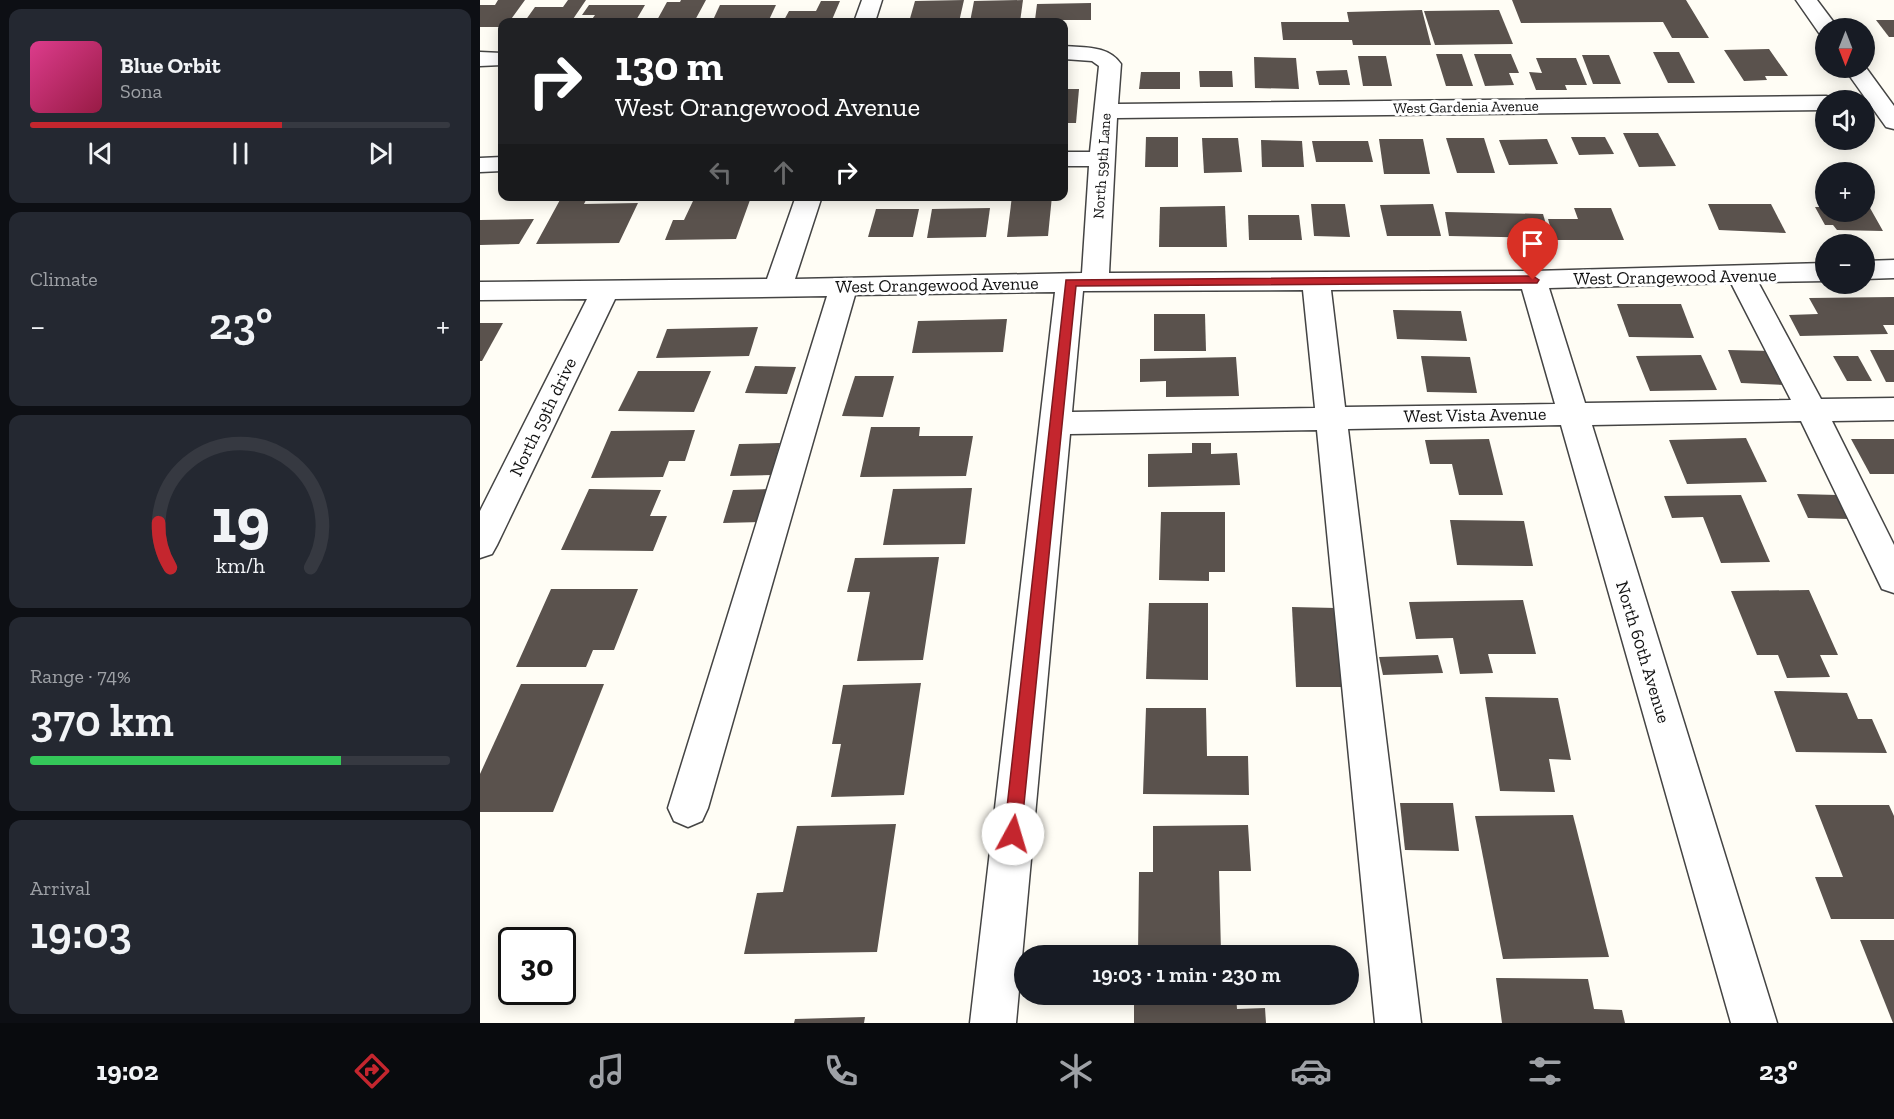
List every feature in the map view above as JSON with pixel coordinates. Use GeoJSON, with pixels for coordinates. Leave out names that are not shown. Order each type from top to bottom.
{"type":"FeatureCollection","features":[{"type":"Feature","properties":{"kind":"street"},"geometry":{"type":"LineString","coordinates":[[866,18],[872,0]]}},
{"type":"Feature","properties":{"kind":"street"},"geometry":{"type":"LineString","coordinates":[[1806,0],[1820,18]]}},
{"type":"Feature","properties":{"kind":"street","name":"North 59th Lane"},"geometry":{"type":"LineString","coordinates":[[993,1023],[1056,423],[1083,283],[1102,159],[1110,64],[1098,56],[1068,53]]}},
{"type":"Feature","properties":{"kind":"street"},"geometry":{"type":"LineString","coordinates":[[480,59],[498,59]]}},
{"type":"Feature","properties":{"kind":"street","name":"West Gardenia Avenue"},"geometry":{"type":"LineString","coordinates":[[1106,111],[1815,103]]}},
{"type":"Feature","properties":{"kind":"street"},"geometry":{"type":"LineString","coordinates":[[1875,105],[1894,122]]}},
{"type":"Feature","properties":{"kind":"street"},"geometry":{"type":"LineString","coordinates":[[1068,159],[1102,159]]}},
{"type":"Feature","properties":{"kind":"street"},"geometry":{"type":"LineString","coordinates":[[480,165],[498,164]]}},
{"type":"Feature","properties":{"kind":"street"},"geometry":{"type":"LineString","coordinates":[[778,288],[807,201]]}},
{"type":"Feature","properties":{"kind":"street"},"geometry":{"type":"LineString","coordinates":[[1875,270],[1894,269]]}},
{"type":"Feature","properties":{"kind":"street","name":"West Orangewood Avenue"},"geometry":{"type":"LineString","coordinates":[[480,291],[1533,280],[1815,273]]}},
{"type":"Feature","properties":{"kind":"street"},"geometry":{"type":"LineString","coordinates":[[1741,276],[1811,410],[1894,579]]}},
{"type":"Feature","properties":{"kind":"street","name":"North 60th Avenue"},"geometry":{"type":"LineString","coordinates":[[1533,280],[1754,1023]]}},
{"type":"Feature","properties":{"kind":"street"},"geometry":{"type":"LineString","coordinates":[[1316,282],[1398,1023]]}},
{"type":"Feature","properties":{"kind":"street"},"geometry":{"type":"LineString","coordinates":[[688,808],[844,286]]}},
{"type":"Feature","properties":{"kind":"street","name":"North 59th drive"},"geometry":{"type":"LineString","coordinates":[[480,545],[606,289]]}},
{"type":"Feature","properties":{"kind":"street","name":"West Vista Avenue"},"geometry":{"type":"LineString","coordinates":[[1056,423],[1894,409]]}},
{"type":"Feature","properties":{"kind":"building"},"geometry":{"type":"Polygon","coordinates":[[[498,0],[525,0],[512,18],[498,18],[498,27],[480,27],[480,5],[495,5],[498,0]]]}},
{"type":"Feature","properties":{"kind":"building"},"geometry":{"type":"Polygon","coordinates":[[[568,0],[586,0],[574,18],[527,18],[535,7],[563,7],[568,0]]]}},
{"type":"Feature","properties":{"kind":"building"},"geometry":{"type":"Polygon","coordinates":[[[681,0],[706,0],[696,18],[658,18],[667,2],[680,2],[681,0]]]}},
{"type":"Feature","properties":{"kind":"building"},"geometry":{"type":"Polygon","coordinates":[[[964,0],[960,18],[910,18],[915,1],[964,0]]]}},
{"type":"Feature","properties":{"kind":"building"},"geometry":{"type":"Polygon","coordinates":[[[1023,0],[1021,18],[971,18],[974,1],[1023,0]]]}},
{"type":"Feature","properties":{"kind":"building"},"geometry":{"type":"Polygon","coordinates":[[[1512,0],[1686,0],[1709,38],[1672,38],[1663,22],[1521,23],[1512,0]]]}},
{"type":"Feature","properties":{"kind":"building"},"geometry":{"type":"Polygon","coordinates":[[[821,1],[840,1],[833,18],[785,18],[789,11],[816,11],[821,1]]]}},
{"type":"Feature","properties":{"kind":"building"},"geometry":{"type":"Polygon","coordinates":[[[1091,3],[1091,20],[1035,18],[1037,4],[1091,3]]]}},
{"type":"Feature","properties":{"kind":"building"},"geometry":{"type":"Polygon","coordinates":[[[589,5],[645,5],[637,18],[593,18],[595,15],[582,15],[589,5]]]}},
{"type":"Feature","properties":{"kind":"building"},"geometry":{"type":"Polygon","coordinates":[[[720,5],[776,5],[770,18],[714,18],[720,5]]]}},
{"type":"Feature","properties":{"kind":"building"},"geometry":{"type":"Polygon","coordinates":[[[1422,10],[1431,45],[1353,45],[1352,40],[1283,40],[1281,22],[1349,22],[1347,12],[1422,10]]]}},
{"type":"Feature","properties":{"kind":"building"},"geometry":{"type":"Polygon","coordinates":[[[1499,10],[1513,44],[1435,45],[1424,11],[1499,10]]]}},
{"type":"Feature","properties":{"kind":"building"},"geometry":{"type":"Polygon","coordinates":[[[1876,20],[1894,20],[1894,37],[1889,37],[1876,20]]]}},
{"type":"Feature","properties":{"kind":"building"},"geometry":{"type":"Polygon","coordinates":[[[1769,49],[1788,76],[1765,76],[1767,80],[1744,81],[1724,50],[1769,49]]]}},
{"type":"Feature","properties":{"kind":"building"},"geometry":{"type":"Polygon","coordinates":[[[1653,52],[1679,52],[1695,83],[1668,83],[1653,52]]]}},
{"type":"Feature","properties":{"kind":"building"},"geometry":{"type":"Polygon","coordinates":[[[1436,54],[1462,54],[1473,86],[1446,86],[1436,54]]]}},
{"type":"Feature","properties":{"kind":"building"},"geometry":{"type":"Polygon","coordinates":[[[1474,54],[1511,54],[1519,73],[1509,73],[1514,85],[1485,86],[1474,54]]]}},
{"type":"Feature","properties":{"kind":"building"},"geometry":{"type":"Polygon","coordinates":[[[1582,55],[1609,55],[1621,84],[1593,84],[1582,55]]]}},
{"type":"Feature","properties":{"kind":"building"},"geometry":{"type":"Polygon","coordinates":[[[1358,56],[1386,56],[1392,86],[1363,86],[1358,56]]]}},
{"type":"Feature","properties":{"kind":"building"},"geometry":{"type":"Polygon","coordinates":[[[1254,57],[1296,58],[1299,89],[1255,88],[1254,57]]]}},
{"type":"Feature","properties":{"kind":"building"},"geometry":{"type":"Polygon","coordinates":[[[1536,58],[1576,58],[1587,85],[1565,85],[1567,90],[1536,90],[1529,72],[1542,73],[1536,58]]]}},
{"type":"Feature","properties":{"kind":"building"},"geometry":{"type":"Polygon","coordinates":[[[1347,70],[1350,85],[1319,85],[1316,71],[1347,70]]]}},
{"type":"Feature","properties":{"kind":"building"},"geometry":{"type":"Polygon","coordinates":[[[1199,71],[1232,71],[1233,87],[1200,87],[1199,71]]]}},
{"type":"Feature","properties":{"kind":"building"},"geometry":{"type":"Polygon","coordinates":[[[1141,72],[1180,72],[1180,89],[1139,89],[1141,72]]]}},
{"type":"Feature","properties":{"kind":"building"},"geometry":{"type":"Polygon","coordinates":[[[1068,89],[1079,89],[1076,123],[1068,123],[1068,89]]]}},
{"type":"Feature","properties":{"kind":"building"},"geometry":{"type":"Polygon","coordinates":[[[1623,133],[1658,133],[1676,166],[1639,167],[1623,133]]]}},
{"type":"Feature","properties":{"kind":"building"},"geometry":{"type":"Polygon","coordinates":[[[1146,137],[1178,137],[1178,167],[1145,167],[1146,137]]]}},
{"type":"Feature","properties":{"kind":"building"},"geometry":{"type":"Polygon","coordinates":[[[1571,137],[1605,137],[1614,154],[1579,155],[1571,137]]]}},
{"type":"Feature","properties":{"kind":"building"},"geometry":{"type":"Polygon","coordinates":[[[1202,138],[1238,138],[1242,172],[1204,173],[1202,138]]]}},
{"type":"Feature","properties":{"kind":"building"},"geometry":{"type":"Polygon","coordinates":[[[1446,138],[1484,138],[1495,173],[1457,173],[1446,138]]]}},
{"type":"Feature","properties":{"kind":"building"},"geometry":{"type":"Polygon","coordinates":[[[1379,139],[1423,139],[1430,174],[1384,174],[1379,139]]]}},
{"type":"Feature","properties":{"kind":"building"},"geometry":{"type":"Polygon","coordinates":[[[1547,139],[1558,164],[1509,165],[1499,140],[1547,139]]]}},
{"type":"Feature","properties":{"kind":"building"},"geometry":{"type":"Polygon","coordinates":[[[1261,140],[1302,141],[1304,167],[1262,167],[1261,140]]]}},
{"type":"Feature","properties":{"kind":"building"},"geometry":{"type":"Polygon","coordinates":[[[1312,141],[1368,141],[1373,162],[1316,162],[1312,141]]]}},
{"type":"Feature","properties":{"kind":"building"},"geometry":{"type":"Polygon","coordinates":[[[559,201],[586,201],[584,204],[638,203],[619,243],[536,244],[559,201]]]}},
{"type":"Feature","properties":{"kind":"building"},"geometry":{"type":"Polygon","coordinates":[[[693,201],[750,201],[736,239],[665,240],[673,220],[684,220],[693,201]]]}},
{"type":"Feature","properties":{"kind":"building"},"geometry":{"type":"Polygon","coordinates":[[[1011,201],[1052,201],[1048,236],[1007,237],[1011,201]]]}},
{"type":"Feature","properties":{"kind":"building"},"geometry":{"type":"Polygon","coordinates":[[[1311,204],[1345,204],[1350,237],[1314,236],[1311,204]]]}},
{"type":"Feature","properties":{"kind":"building"},"geometry":{"type":"Polygon","coordinates":[[[1433,204],[1441,236],[1387,236],[1380,205],[1433,204]]]}},
{"type":"Feature","properties":{"kind":"building"},"geometry":{"type":"Polygon","coordinates":[[[1708,204],[1771,204],[1786,233],[1719,230],[1708,204]]]}},
{"type":"Feature","properties":{"kind":"building"},"geometry":{"type":"Polygon","coordinates":[[[1225,206],[1227,247],[1159,247],[1160,207],[1225,206]]]}},
{"type":"Feature","properties":{"kind":"building"},"geometry":{"type":"Polygon","coordinates":[[[990,208],[986,237],[927,238],[932,209],[990,208]]]}},
{"type":"Feature","properties":{"kind":"building"},"geometry":{"type":"Polygon","coordinates":[[[1574,208],[1611,208],[1624,240],[1554,240],[1548,219],[1578,219],[1574,208]]]}},
{"type":"Feature","properties":{"kind":"building"},"geometry":{"type":"Polygon","coordinates":[[[876,209],[919,209],[913,237],[868,237],[876,209]]]}},
{"type":"Feature","properties":{"kind":"building"},"geometry":{"type":"Polygon","coordinates":[[[1445,212],[1543,214],[1550,238],[1449,236],[1445,212]]]}},
{"type":"Feature","properties":{"kind":"building"},"geometry":{"type":"Polygon","coordinates":[[[1248,215],[1299,215],[1302,240],[1249,240],[1248,215]]]}},
{"type":"Feature","properties":{"kind":"building"},"geometry":{"type":"Polygon","coordinates":[[[1875,217],[1883,231],[1837,230],[1833,225],[1825,225],[1823,222],[1875,222],[1875,217]]]}},
{"type":"Feature","properties":{"kind":"building"},"geometry":{"type":"Polygon","coordinates":[[[534,219],[519,244],[480,245],[480,220],[534,219]]]}},
{"type":"Feature","properties":{"kind":"building"},"geometry":{"type":"Polygon","coordinates":[[[1894,297],[1894,325],[1883,325],[1888,334],[1800,336],[1789,315],[1818,314],[1809,298],[1894,297]]]}},
{"type":"Feature","properties":{"kind":"building"},"geometry":{"type":"Polygon","coordinates":[[[1617,304],[1681,304],[1694,338],[1629,337],[1617,304]]]}},
{"type":"Feature","properties":{"kind":"building"},"geometry":{"type":"Polygon","coordinates":[[[1393,310],[1461,311],[1467,341],[1397,339],[1393,310]]]}},
{"type":"Feature","properties":{"kind":"building"},"geometry":{"type":"Polygon","coordinates":[[[1154,314],[1205,314],[1206,351],[1154,351],[1154,314]]]}},
{"type":"Feature","properties":{"kind":"building"},"geometry":{"type":"Polygon","coordinates":[[[1007,319],[1003,352],[912,353],[918,321],[1007,319]]]}},
{"type":"Feature","properties":{"kind":"building"},"geometry":{"type":"Polygon","coordinates":[[[480,323],[503,323],[482,361],[480,361],[480,323]]]}},
{"type":"Feature","properties":{"kind":"building"},"geometry":{"type":"Polygon","coordinates":[[[758,327],[749,356],[656,358],[667,329],[758,327]]]}},
{"type":"Feature","properties":{"kind":"building"},"geometry":{"type":"Polygon","coordinates":[[[1728,350],[1772,351],[1786,385],[1741,383],[1728,350]]]}},
{"type":"Feature","properties":{"kind":"building"},"geometry":{"type":"Polygon","coordinates":[[[1870,350],[1894,350],[1894,382],[1886,382],[1870,350]]]}},
{"type":"Feature","properties":{"kind":"building"},"geometry":{"type":"Polygon","coordinates":[[[1701,355],[1717,390],[1650,391],[1636,356],[1701,355]]]}},
{"type":"Feature","properties":{"kind":"building"},"geometry":{"type":"Polygon","coordinates":[[[1421,356],[1470,357],[1477,393],[1427,392],[1421,356]]]}},
{"type":"Feature","properties":{"kind":"building"},"geometry":{"type":"Polygon","coordinates":[[[1833,356],[1858,356],[1872,381],[1847,381],[1833,356]]]}},
{"type":"Feature","properties":{"kind":"building"},"geometry":{"type":"Polygon","coordinates":[[[1236,357],[1239,396],[1166,397],[1166,381],[1140,382],[1140,359],[1236,357]]]}},
{"type":"Feature","properties":{"kind":"building"},"geometry":{"type":"Polygon","coordinates":[[[755,366],[796,367],[787,394],[745,393],[755,366]]]}},
{"type":"Feature","properties":{"kind":"building"},"geometry":{"type":"Polygon","coordinates":[[[638,371],[711,371],[694,412],[618,411],[638,371]]]}},
{"type":"Feature","properties":{"kind":"building"},"geometry":{"type":"Polygon","coordinates":[[[855,376],[894,376],[883,417],[842,416],[855,376]]]}},
{"type":"Feature","properties":{"kind":"building"},"geometry":{"type":"Polygon","coordinates":[[[871,427],[920,427],[919,436],[973,436],[966,476],[860,477],[871,427]]]}},
{"type":"Feature","properties":{"kind":"building"},"geometry":{"type":"Polygon","coordinates":[[[695,430],[685,461],[669,461],[663,477],[591,478],[611,431],[695,430]]]}},
{"type":"Feature","properties":{"kind":"building"},"geometry":{"type":"Polygon","coordinates":[[[1746,438],[1767,482],[1687,484],[1669,440],[1746,438]]]}},
{"type":"Feature","properties":{"kind":"building"},"geometry":{"type":"Polygon","coordinates":[[[1489,439],[1503,495],[1459,495],[1452,464],[1430,464],[1425,440],[1489,439]]]}},
{"type":"Feature","properties":{"kind":"building"},"geometry":{"type":"Polygon","coordinates":[[[1851,439],[1894,439],[1894,474],[1870,474],[1851,439]]]}},
{"type":"Feature","properties":{"kind":"building"},"geometry":{"type":"Polygon","coordinates":[[[780,443],[771,475],[730,476],[739,444],[780,443]]]}},
{"type":"Feature","properties":{"kind":"building"},"geometry":{"type":"Polygon","coordinates":[[[1192,443],[1211,443],[1211,454],[1237,453],[1240,485],[1148,487],[1148,454],[1192,453],[1192,443]]]}},
{"type":"Feature","properties":{"kind":"building"},"geometry":{"type":"Polygon","coordinates":[[[972,488],[965,544],[883,545],[893,489],[972,488]]]}},
{"type":"Feature","properties":{"kind":"building"},"geometry":{"type":"Polygon","coordinates":[[[589,489],[661,490],[650,516],[667,516],[653,551],[561,550],[589,489]]]}},
{"type":"Feature","properties":{"kind":"building"},"geometry":{"type":"Polygon","coordinates":[[[769,489],[761,522],[723,523],[733,490],[769,489]]]}},
{"type":"Feature","properties":{"kind":"building"},"geometry":{"type":"Polygon","coordinates":[[[1797,494],[1838,495],[1849,519],[1808,518],[1797,494]]]}},
{"type":"Feature","properties":{"kind":"building"},"geometry":{"type":"Polygon","coordinates":[[[1741,495],[1770,562],[1721,563],[1703,517],[1672,518],[1664,496],[1741,495]]]}},
{"type":"Feature","properties":{"kind":"building"},"geometry":{"type":"Polygon","coordinates":[[[1161,512],[1225,512],[1225,572],[1209,572],[1209,581],[1159,580],[1161,512]]]}},
{"type":"Feature","properties":{"kind":"building"},"geometry":{"type":"Polygon","coordinates":[[[1450,520],[1524,521],[1533,566],[1457,565],[1450,520]]]}},
{"type":"Feature","properties":{"kind":"building"},"geometry":{"type":"Polygon","coordinates":[[[939,557],[923,660],[857,661],[870,592],[847,592],[855,558],[939,557]]]}},
{"type":"Feature","properties":{"kind":"building"},"geometry":{"type":"Polygon","coordinates":[[[551,589],[638,589],[614,650],[593,650],[586,667],[516,667],[551,589]]]}},
{"type":"Feature","properties":{"kind":"building"},"geometry":{"type":"Polygon","coordinates":[[[1809,590],[1838,655],[1820,655],[1830,677],[1787,678],[1778,655],[1757,655],[1731,591],[1809,590]]]}},
{"type":"Feature","properties":{"kind":"building"},"geometry":{"type":"Polygon","coordinates":[[[1523,600],[1536,654],[1488,654],[1493,673],[1460,674],[1453,638],[1416,639],[1409,602],[1523,600]]]}},
{"type":"Feature","properties":{"kind":"building"},"geometry":{"type":"Polygon","coordinates":[[[1149,603],[1208,603],[1208,680],[1146,679],[1149,603]]]}},
{"type":"Feature","properties":{"kind":"building"},"geometry":{"type":"Polygon","coordinates":[[[1292,607],[1336,608],[1343,687],[1296,687],[1292,607]]]}},
{"type":"Feature","properties":{"kind":"building"},"geometry":{"type":"Polygon","coordinates":[[[1438,655],[1443,673],[1383,675],[1379,657],[1438,655]]]}},
{"type":"Feature","properties":{"kind":"building"},"geometry":{"type":"Polygon","coordinates":[[[921,683],[904,795],[831,797],[841,744],[832,744],[843,685],[921,683]]]}},
{"type":"Feature","properties":{"kind":"building"},"geometry":{"type":"Polygon","coordinates":[[[521,684],[604,684],[553,812],[480,812],[480,774],[521,684]]]}},
{"type":"Feature","properties":{"kind":"building"},"geometry":{"type":"Polygon","coordinates":[[[1774,691],[1847,693],[1858,719],[1872,719],[1887,753],[1796,752],[1774,691]]]}},
{"type":"Feature","properties":{"kind":"building"},"geometry":{"type":"Polygon","coordinates":[[[1485,697],[1558,698],[1571,760],[1549,759],[1555,792],[1500,791],[1485,697]]]}},
{"type":"Feature","properties":{"kind":"building"},"geometry":{"type":"Polygon","coordinates":[[[1146,708],[1206,708],[1207,756],[1248,756],[1249,795],[1143,794],[1146,708]]]}},
{"type":"Feature","properties":{"kind":"building"},"geometry":{"type":"Polygon","coordinates":[[[1400,803],[1453,803],[1459,851],[1405,850],[1400,803]]]}},
{"type":"Feature","properties":{"kind":"building"},"geometry":{"type":"Polygon","coordinates":[[[1815,805],[1889,805],[1894,816],[1894,919],[1831,919],[1815,877],[1843,877],[1815,805]]]}},
{"type":"Feature","properties":{"kind":"building"},"geometry":{"type":"Polygon","coordinates":[[[1573,815],[1609,957],[1503,959],[1475,816],[1573,815]]]}},
{"type":"Feature","properties":{"kind":"building"},"geometry":{"type":"Polygon","coordinates":[[[896,824],[877,952],[744,954],[757,893],[783,892],[797,826],[896,824]]]}},
{"type":"Feature","properties":{"kind":"building"},"geometry":{"type":"Polygon","coordinates":[[[1248,825],[1251,871],[1219,871],[1221,945],[1138,945],[1139,872],[1153,872],[1153,826],[1248,825]]]}},
{"type":"Feature","properties":{"kind":"building"},"geometry":{"type":"Polygon","coordinates":[[[1860,940],[1894,940],[1894,1023],[1893,1023],[1860,940]]]}},
{"type":"Feature","properties":{"kind":"building"},"geometry":{"type":"Polygon","coordinates":[[[1496,978],[1588,979],[1594,1009],[1622,1010],[1625,1023],[1502,1023],[1496,978]]]}},
{"type":"Feature","properties":{"kind":"building"},"geometry":{"type":"Polygon","coordinates":[[[1134,1005],[1237,1005],[1237,1009],[1265,1008],[1266,1023],[1134,1023],[1134,1005]]]}},
{"type":"Feature","properties":{"kind":"building"},"geometry":{"type":"Polygon","coordinates":[[[865,1017],[864,1023],[794,1023],[795,1019],[865,1017]]]}},
{"type":"Feature","properties":{"kind":"route"},"geometry":{"type":"LineString","coordinates":[[1013,834],[1070,283],[1533,280]]}}]}
